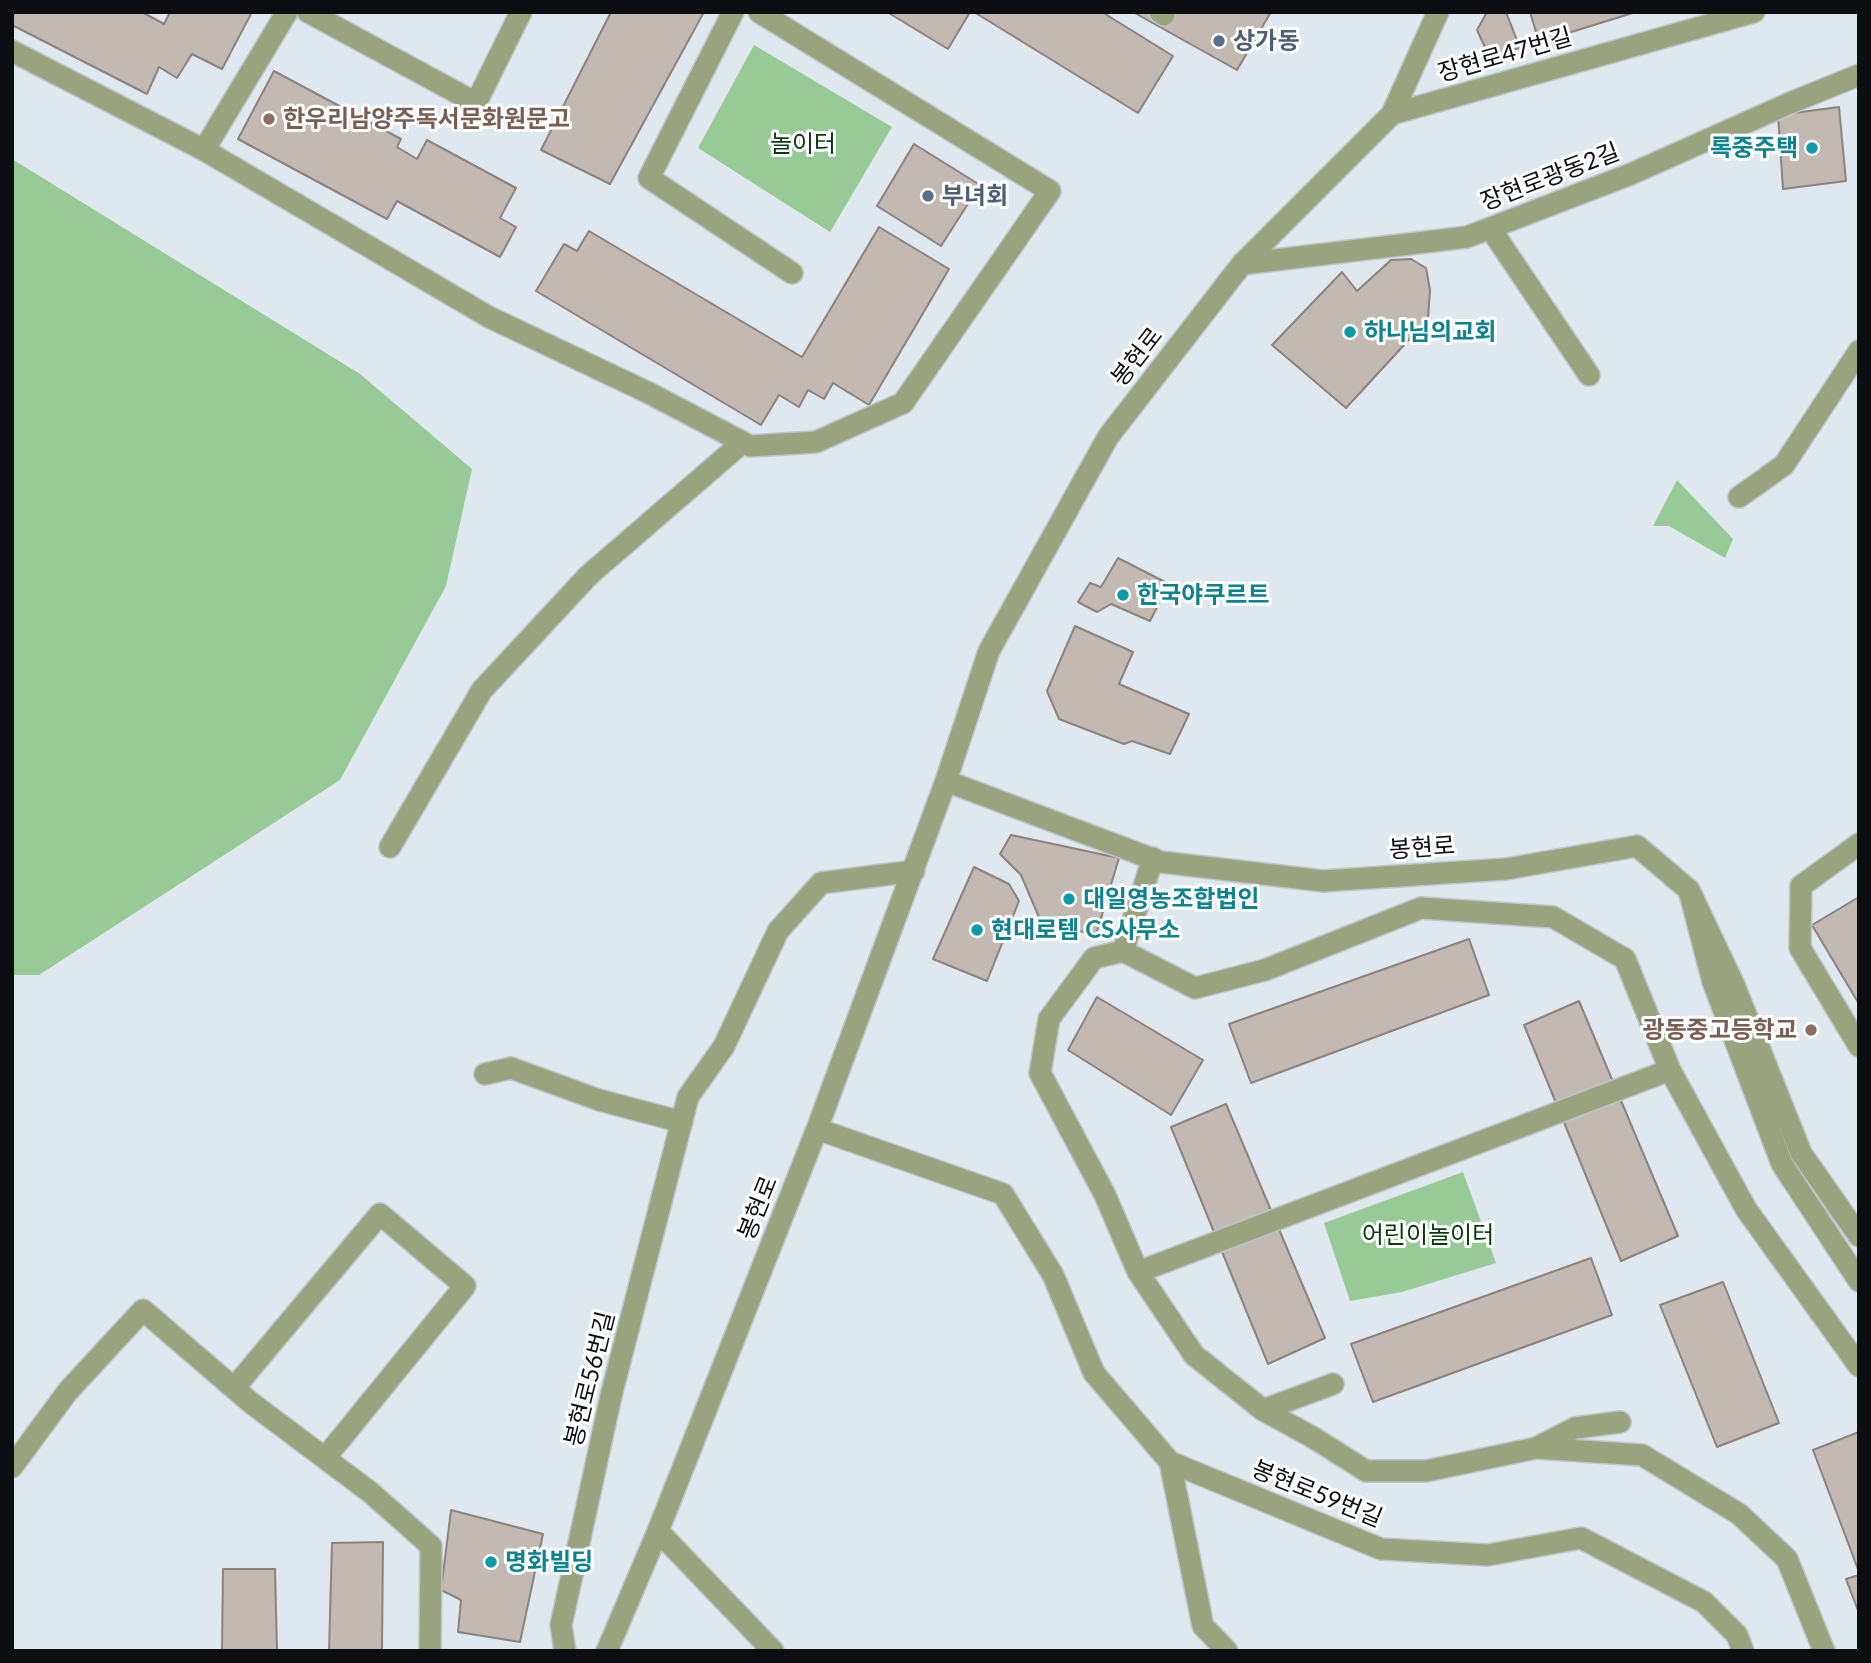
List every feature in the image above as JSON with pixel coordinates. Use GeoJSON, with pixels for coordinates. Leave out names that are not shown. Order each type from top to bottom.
{"type":"FeatureCollection","features":[{"type":"Feature","properties":{"kind":"street"},"geometry":{"type":"LineString","coordinates":[[204,150],[287,12]]}},
{"type":"Feature","properties":{"kind":"street"},"geometry":{"type":"LineString","coordinates":[[308,12],[477,103],[521,12]]}},
{"type":"Feature","properties":{"kind":"street"},"geometry":{"type":"LineString","coordinates":[[733,12],[649,178],[792,272]]}},
{"type":"Feature","properties":{"kind":"street"},"geometry":{"type":"LineString","coordinates":[[12,51],[204,150],[489,317],[649,393],[750,446],[816,442],[902,403],[1050,191],[758,12]]}},
{"type":"Feature","properties":{"kind":"street","name":"봉현로"},"geometry":{"type":"LineString","coordinates":[[607,1651],[817,1129],[914,871],[989,651],[1108,437],[1242,264],[1392,114],[1438,12]]}},
{"type":"Feature","properties":{"kind":"street","name":"장현로47번길"},"geometry":{"type":"LineString","coordinates":[[1392,114],[1754,12]]}},
{"type":"Feature","properties":{"kind":"street","name":"장현로광동2길"},"geometry":{"type":"LineString","coordinates":[[1242,264],[1468,237],[1631,174],[1859,75]]}},
{"type":"Feature","properties":{"kind":"street"},"geometry":{"type":"LineString","coordinates":[[1490,228],[1589,375]]}},
{"type":"Feature","properties":{"kind":"street"},"geometry":{"type":"LineString","coordinates":[[1739,497],[1784,465],[1855,366]]}},
{"type":"Feature","properties":{"kind":"street"},"geometry":{"type":"LineString","coordinates":[[390,847],[482,690],[589,575],[743,442]]}},
{"type":"Feature","properties":{"kind":"street","name":"봉현로"},"geometry":{"type":"LineString","coordinates":[[946,781],[1161,862],[1323,881],[1506,869],[1637,846],[1689,890],[1734,985],[1801,1153],[1859,1236]]}},
{"type":"Feature","properties":{"kind":"street"},"geometry":{"type":"LineString","coordinates":[[1859,844],[1801,886],[1800,948],[1859,1046]]}},
{"type":"Feature","properties":{"kind":"street"},"geometry":{"type":"LineString","coordinates":[[1123,951],[1153,859]]}},
{"type":"Feature","properties":{"kind":"street","name":"봉현로56번길"},"geometry":{"type":"LineString","coordinates":[[565,1651],[561,1625],[611,1396],[688,1097],[724,1046],[778,932],[821,883],[914,871]]}},
{"type":"Feature","properties":{"kind":"street"},"geometry":{"type":"LineString","coordinates":[[1689,890],[1713,982],[1782,1164],[1859,1281]]}},
{"type":"Feature","properties":{"kind":"street"},"geometry":{"type":"LineString","coordinates":[[1620,1422],[1575,1428],[1536,1448],[1426,1471],[1366,1471],[1263,1410],[1194,1355],[1139,1272],[1105,1195],[1040,1073],[1049,1019],[1094,958],[1123,951],[1195,988],[1265,970],[1421,908],[1553,916],[1625,959],[1670,1070],[1746,1209],[1859,1366]]}},
{"type":"Feature","properties":{"kind":"street"},"geometry":{"type":"LineString","coordinates":[[485,1074],[510,1068],[599,1100],[682,1122]]}},
{"type":"Feature","properties":{"kind":"street"},"geometry":{"type":"LineString","coordinates":[[1139,1272],[1670,1070]]}},
{"type":"Feature","properties":{"kind":"street","name":"봉현로59번길"},"geometry":{"type":"LineString","coordinates":[[817,1129],[1003,1194],[1053,1275],[1094,1373],[1170,1462],[1381,1549],[1488,1555],[1581,1538],[1704,1602],[1737,1635],[1743,1651]]}},
{"type":"Feature","properties":{"kind":"street"},"geometry":{"type":"LineString","coordinates":[[234,1388],[380,1214],[465,1286],[325,1458]]}},
{"type":"Feature","properties":{"kind":"street"},"geometry":{"type":"LineString","coordinates":[[12,1467],[68,1391],[143,1310],[234,1388],[370,1492],[431,1546],[430,1651]]}},
{"type":"Feature","properties":{"kind":"street"},"geometry":{"type":"LineString","coordinates":[[1263,1410],[1333,1384]]}},
{"type":"Feature","properties":{"kind":"street"},"geometry":{"type":"LineString","coordinates":[[1536,1448],[1642,1455],[1739,1514],[1787,1559],[1824,1651]]}},
{"type":"Feature","properties":{"kind":"street","name":"봉현로59번길"},"geometry":{"type":"LineString","coordinates":[[1170,1462],[1203,1626],[1227,1651]]}},
{"type":"Feature","properties":{"kind":"street"},"geometry":{"type":"LineString","coordinates":[[657,1531],[773,1651]]}},
{"type":"Feature","properties":{"kind":"green space","name":"놀이터"},"geometry":{"type":"Polygon","coordinates":[[[754,45],[892,127],[830,232],[698,148],[754,45]]]}},
{"type":"Feature","properties":{"kind":"green space"},"geometry":{"type":"Polygon","coordinates":[[[12,159],[360,374],[472,469],[446,586],[340,780],[39,975],[12,975],[12,159]]]}},
{"type":"Feature","properties":{"kind":"green space"},"geometry":{"type":"Polygon","coordinates":[[[1677,480],[1733,539],[1725,558],[1669,526],[1653,526],[1677,480]]]}},
{"type":"Feature","properties":{"kind":"green space","name":"어린이놀이터"},"geometry":{"type":"Polygon","coordinates":[[[1463,1172],[1496,1263],[1402,1292],[1350,1301],[1324,1223],[1463,1172]]]}},
{"type":"Feature","properties":{"kind":"building"},"geometry":{"type":"Polygon","coordinates":[[[12,12],[142,12],[164,24],[170,12],[252,12],[222,69],[192,54],[177,78],[159,67],[147,94],[12,25],[12,12]]]}},
{"type":"Feature","properties":{"kind":"building"},"geometry":{"type":"Polygon","coordinates":[[[611,12],[704,12],[610,184],[541,150],[611,12]]]}},
{"type":"Feature","properties":{"kind":"building"},"geometry":{"type":"Polygon","coordinates":[[[887,12],[970,12],[948,49],[887,12]]]}},
{"type":"Feature","properties":{"kind":"building"},"geometry":{"type":"Polygon","coordinates":[[[974,12],[1102,12],[1173,56],[1138,113],[974,12]]]}},
{"type":"Feature","properties":{"kind":"building","name":"상가동"},"geometry":{"type":"Polygon","coordinates":[[[1133,12],[1271,12],[1237,70],[1133,12]]]}},
{"type":"Feature","properties":{"kind":"building"},"geometry":{"type":"Polygon","coordinates":[[[1487,12],[1506,12],[1520,48],[1489,56],[1477,30],[1487,12]]]}},
{"type":"Feature","properties":{"kind":"building"},"geometry":{"type":"Polygon","coordinates":[[[1530,12],[1636,12],[1539,42],[1530,12]]]}},
{"type":"Feature","properties":{"kind":"building"},"geometry":{"type":"Polygon","coordinates":[[[274,71],[401,139],[397,147],[417,159],[427,140],[516,188],[500,218],[516,227],[500,257],[397,201],[387,219],[238,139],[274,71]]]}},
{"type":"Feature","properties":{"kind":"building","name":"록중주택"},"geometry":{"type":"Polygon","coordinates":[[[1839,107],[1846,181],[1783,189],[1778,115],[1839,107]]]}},
{"type":"Feature","properties":{"kind":"building","name":"부녀회"},"geometry":{"type":"Polygon","coordinates":[[[914,144],[980,185],[941,246],[877,206],[914,144]]]}},
{"type":"Feature","properties":{"kind":"building"},"geometry":{"type":"Polygon","coordinates":[[[879,227],[949,269],[869,405],[833,383],[824,399],[808,390],[799,407],[779,395],[761,425],[536,291],[564,244],[577,251],[589,231],[802,357],[879,227]]]}},
{"type":"Feature","properties":{"kind":"building","name":"하나님의교회"},"geometry":{"type":"Polygon","coordinates":[[[1411,259],[1426,268],[1430,290],[1428,319],[1346,408],[1272,345],[1342,272],[1357,291],[1391,260],[1411,259]]]}},
{"type":"Feature","properties":{"kind":"building","name":"한국야쿠르트"},"geometry":{"type":"Polygon","coordinates":[[[1118,558],[1169,584],[1150,621],[1111,604],[1097,612],[1078,602],[1090,583],[1101,587],[1118,558]]]}},
{"type":"Feature","properties":{"kind":"building"},"geometry":{"type":"Polygon","coordinates":[[[1075,626],[1133,652],[1119,684],[1189,714],[1170,754],[1132,741],[1124,744],[1059,719],[1047,691],[1075,626]]]}},
{"type":"Feature","properties":{"kind":"building","name":"대일영농조합법인"},"geometry":{"type":"Polygon","coordinates":[[[1011,835],[1119,858],[1096,935],[1041,922],[1021,875],[1000,854],[1011,835]]]}},
{"type":"Feature","properties":{"kind":"building","name":"현대로템 CS사무소"},"geometry":{"type":"Polygon","coordinates":[[[974,867],[1009,884],[1019,901],[987,981],[933,959],[974,867]]]}},
{"type":"Feature","properties":{"kind":"building"},"geometry":{"type":"Polygon","coordinates":[[[1859,897],[1859,1004],[1812,925],[1859,897]]]}},
{"type":"Feature","properties":{"kind":"building"},"geometry":{"type":"Polygon","coordinates":[[[1469,939],[1489,995],[1251,1083],[1229,1024],[1469,939]]]}},
{"type":"Feature","properties":{"kind":"building"},"geometry":{"type":"Polygon","coordinates":[[[1097,997],[1203,1060],[1171,1115],[1068,1050],[1097,997]]]}},
{"type":"Feature","properties":{"kind":"building"},"geometry":{"type":"Polygon","coordinates":[[[1579,1001],[1678,1236],[1621,1261],[1524,1025],[1579,1001]]]}},
{"type":"Feature","properties":{"kind":"building"},"geometry":{"type":"Polygon","coordinates":[[[1226,1104],[1325,1338],[1268,1364],[1171,1127],[1226,1104]]]}},
{"type":"Feature","properties":{"kind":"building"},"geometry":{"type":"Polygon","coordinates":[[[1591,1258],[1612,1315],[1373,1402],[1351,1344],[1591,1258]]]}},
{"type":"Feature","properties":{"kind":"building"},"geometry":{"type":"Polygon","coordinates":[[[1723,1282],[1779,1423],[1717,1447],[1660,1305],[1723,1282]]]}},
{"type":"Feature","properties":{"kind":"building"},"geometry":{"type":"Polygon","coordinates":[[[1859,1432],[1859,1572],[1813,1450],[1859,1432]]]}},
{"type":"Feature","properties":{"kind":"building","name":"명화빌딩"},"geometry":{"type":"Polygon","coordinates":[[[451,1510],[543,1534],[520,1642],[458,1632],[461,1600],[441,1590],[451,1510]]]}},
{"type":"Feature","properties":{"kind":"building"},"geometry":{"type":"Polygon","coordinates":[[[383,1542],[382,1651],[329,1651],[332,1543],[383,1542]]]}},
{"type":"Feature","properties":{"kind":"building"},"geometry":{"type":"Polygon","coordinates":[[[223,1569],[275,1569],[277,1651],[222,1651],[223,1569]]]}},
{"type":"Feature","properties":{"kind":"building"},"geometry":{"type":"Polygon","coordinates":[[[1859,1575],[1859,1613],[1846,1579],[1859,1575]]]}},
{"type":"Feature","properties":{"kind":"place","name":"상가동"},"geometry":{"type":"Point","coordinates":[1219,41]}},
{"type":"Feature","properties":{"kind":"place","name":"한우리남양주독서문화원문고"},"geometry":{"type":"Point","coordinates":[269,119]}},
{"type":"Feature","properties":{"kind":"place","name":"록중주택"},"geometry":{"type":"Point","coordinates":[1812,148]}},
{"type":"Feature","properties":{"kind":"place","name":"부녀회"},"geometry":{"type":"Point","coordinates":[928,196]}},
{"type":"Feature","properties":{"kind":"place","name":"하나님의교회"},"geometry":{"type":"Point","coordinates":[1350,332]}},
{"type":"Feature","properties":{"kind":"place","name":"한국야쿠르트"},"geometry":{"type":"Point","coordinates":[1123,595]}},
{"type":"Feature","properties":{"kind":"place","name":"대일영농조합법인"},"geometry":{"type":"Point","coordinates":[1069,899]}},
{"type":"Feature","properties":{"kind":"place","name":"현대로템 CS사무소"},"geometry":{"type":"Point","coordinates":[977,930]}},
{"type":"Feature","properties":{"kind":"place","name":"광동중고등학교"},"geometry":{"type":"Point","coordinates":[1811,1030]}},
{"type":"Feature","properties":{"kind":"place","name":"명화빌딩"},"geometry":{"type":"Point","coordinates":[491,1562]}}]}
